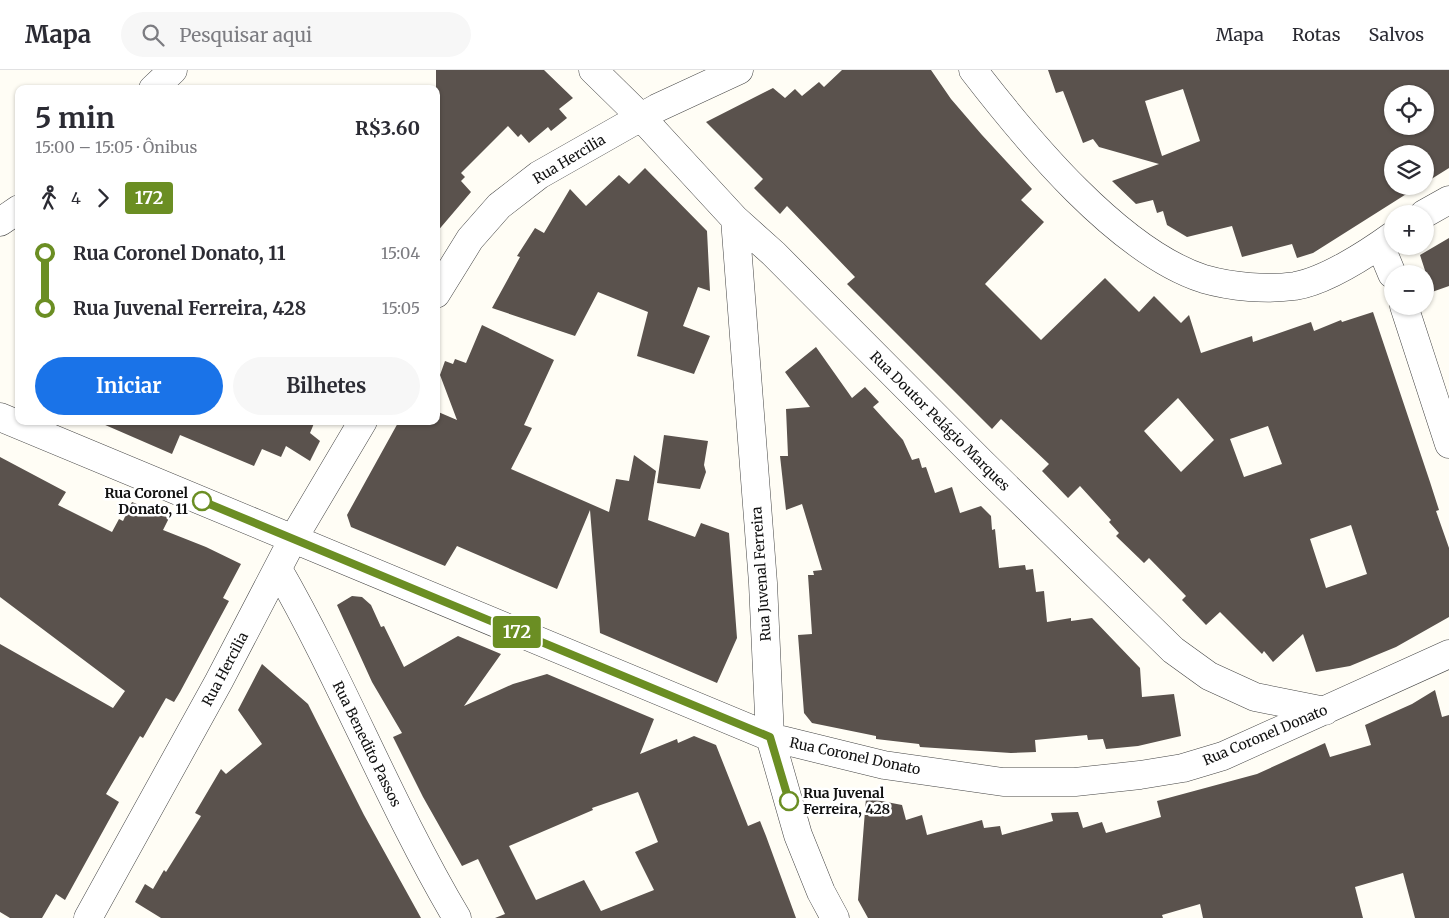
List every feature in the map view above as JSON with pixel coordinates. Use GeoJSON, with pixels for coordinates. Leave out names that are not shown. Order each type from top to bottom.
{"type":"FeatureCollection","features":[{"type":"Feature","properties":{"kind":"street"},"geometry":{"type":"LineString","coordinates":[[157,85],[173,70]]}},
{"type":"Feature","properties":{"kind":"street","name":"Rua Doutor Pelágio Marques"},"geometry":{"type":"LineString","coordinates":[[593,70],[641,117],[735,219],[774,254],[980,461],[1173,650],[1209,676],[1255,697],[1325,711]]}},
{"type":"Feature","properties":{"kind":"street","name":"Rua Hercilia"},"geometry":{"type":"LineString","coordinates":[[440,288],[470,239],[499,206],[539,175],[641,117],[739,70]]}},
{"type":"Feature","properties":{"kind":"street"},"geometry":{"type":"LineString","coordinates":[[973,70],[1007,114],[1060,172],[1108,219],[1139,245],[1204,279],[1248,287],[1296,286],[1339,270],[1384,242]]}},
{"type":"Feature","properties":{"kind":"street"},"geometry":{"type":"LineString","coordinates":[[1434,208],[1449,200]]}},
{"type":"Feature","properties":{"kind":"street"},"geometry":{"type":"LineString","coordinates":[[0,222],[15,212]]}},
{"type":"Feature","properties":{"kind":"street","name":"Rua Juvenal Ferreira"},"geometry":{"type":"LineString","coordinates":[[735,219],[763,583],[770,737],[798,835],[821,892],[835,918]]}},
{"type":"Feature","properties":{"kind":"street"},"geometry":{"type":"LineString","coordinates":[[1407,315],[1449,444]]}},
{"type":"Feature","properties":{"kind":"street","name":"Rua Coronel Donato"},"geometry":{"type":"LineString","coordinates":[[0,417],[15,423]]}},
{"type":"Feature","properties":{"kind":"street","name":"Rua Coronel Donato"},"geometry":{"type":"LineString","coordinates":[[19,425],[770,737],[893,766],[1003,782],[1075,782],[1183,768],[1223,756],[1449,654]]}},
{"type":"Feature","properties":{"kind":"street","name":"Rua Hercilia"},"geometry":{"type":"LineString","coordinates":[[88,918],[220,681],[294,539],[361,425]]}},
{"type":"Feature","properties":{"kind":"street","name":"Rua Benedito Passos"},"geometry":{"type":"LineString","coordinates":[[278,569],[320,647],[424,863],[456,918]]}},
{"type":"Feature","properties":{"kind":"building"},"geometry":{"type":"Polygon","coordinates":[[[436,70],[544,70],[573,98],[559,109],[567,118],[551,131],[548,127],[529,143],[521,134],[518,137],[508,126],[461,173],[465,177],[461,181],[471,192],[440,228],[440,85],[436,85],[436,70]]]}},
{"type":"Feature","properties":{"kind":"building"},"geometry":{"type":"Polygon","coordinates":[[[842,70],[931,70],[951,99],[1032,189],[1021,200],[1044,222],[985,284],[1041,340],[1105,278],[1139,312],[1154,296],[1181,323],[1189,315],[1201,353],[1252,336],[1253,342],[1311,322],[1314,331],[1341,320],[1342,322],[1373,312],[1430,482],[1439,510],[1436,511],[1449,548],[1449,617],[1396,647],[1350,666],[1316,672],[1303,634],[1273,662],[1264,651],[1262,654],[1220,612],[1206,625],[1182,600],[1186,596],[1149,558],[1144,563],[1116,536],[1119,533],[1109,522],[1111,520],[1080,486],[1068,498],[1042,471],[1049,464],[1001,419],[992,429],[847,284],[855,277],[787,206],[780,214],[754,188],[763,179],[706,122],[773,88],[785,98],[795,89],[802,96],[819,82],[824,87],[842,70]],[[1178,398],[1144,431],[1181,472],[1214,440],[1178,398]],[[1268,426],[1230,439],[1244,477],[1282,464],[1268,426]],[[1351,525],[1310,539],[1326,588],[1367,574],[1351,525]]]}},
{"type":"Feature","properties":{"kind":"building"},"geometry":{"type":"Polygon","coordinates":[[[1048,70],[1449,70],[1449,168],[1434,177],[1434,145],[1384,145],[1384,195],[1405,195],[1389,205],[1384,205],[1384,208],[1313,253],[1297,258],[1292,244],[1242,257],[1232,226],[1187,237],[1167,225],[1163,211],[1157,213],[1153,200],[1136,204],[1112,181],[1159,164],[1099,147],[1093,139],[1083,143],[1063,91],[1056,93],[1048,70]],[[1183,89],[1145,101],[1162,156],[1200,141],[1183,89]]]}},
{"type":"Feature","properties":{"kind":"building"},"geometry":{"type":"Polygon","coordinates":[[[645,168],[707,231],[710,291],[698,287],[683,326],[710,336],[694,374],[637,356],[648,312],[598,292],[575,336],[492,308],[520,257],[517,256],[535,228],[544,233],[570,189],[586,206],[619,175],[629,184],[645,168]]]}},
{"type":"Feature","properties":{"kind":"building"},"geometry":{"type":"Polygon","coordinates":[[[1449,238],[1449,286],[1434,291],[1434,265],[1423,265],[1420,255],[1434,255],[1434,247],[1449,238]]]}},
{"type":"Feature","properties":{"kind":"building"},"geometry":{"type":"Polygon","coordinates":[[[482,325],[554,360],[524,425],[532,428],[511,469],[609,512],[616,479],[629,481],[634,455],[656,471],[648,520],[695,537],[701,523],[729,533],[737,638],[717,683],[600,633],[590,510],[557,589],[457,546],[445,566],[351,527],[347,515],[397,425],[440,425],[440,413],[457,420],[440,375],[445,361],[453,364],[455,359],[466,363],[482,325]]]}},
{"type":"Feature","properties":{"kind":"building"},"geometry":{"type":"Polygon","coordinates":[[[816,347],[852,398],[865,387],[879,402],[873,407],[903,440],[912,460],[919,458],[922,468],[926,467],[935,493],[952,487],[960,513],[981,506],[991,516],[992,530],[995,529],[999,568],[1025,565],[1026,570],[1033,569],[1036,592],[1044,591],[1047,622],[1071,618],[1071,621],[1092,618],[1140,668],[1142,697],[1174,694],[1181,736],[1138,746],[1106,749],[1103,739],[1088,740],[1087,735],[1035,740],[1036,752],[1011,753],[920,747],[919,744],[876,739],[876,736],[812,723],[804,713],[798,635],[812,634],[808,575],[814,575],[813,571],[822,570],[802,504],[786,510],[780,456],[788,456],[786,409],[810,407],[785,372],[816,347]]]}},
{"type":"Feature","properties":{"kind":"building"},"geometry":{"type":"Polygon","coordinates":[[[105,425],[313,425],[310,433],[320,441],[310,461],[286,446],[281,457],[262,449],[254,466],[180,435],[172,454],[105,425]]]}},
{"type":"Feature","properties":{"kind":"building"},"geometry":{"type":"Polygon","coordinates":[[[664,435],[708,441],[704,465],[706,472],[700,489],[657,483],[664,435]]]}},
{"type":"Feature","properties":{"kind":"building"},"geometry":{"type":"Polygon","coordinates":[[[0,457],[66,492],[58,505],[112,532],[119,519],[123,521],[132,502],[169,518],[163,530],[206,547],[241,564],[223,598],[229,601],[180,692],[174,702],[166,698],[143,738],[140,736],[106,794],[119,802],[65,900],[56,894],[42,918],[10,918],[0,912],[0,644],[113,708],[125,691],[0,597],[0,457]]]}},
{"type":"Feature","properties":{"kind":"building"},"geometry":{"type":"Polygon","coordinates":[[[352,596],[362,597],[371,605],[381,627],[384,626],[404,667],[458,636],[501,654],[464,706],[513,684],[547,674],[654,719],[640,754],[677,739],[678,743],[694,736],[716,745],[748,826],[760,821],[796,918],[495,918],[505,914],[478,859],[462,866],[423,797],[393,737],[402,733],[372,682],[337,605],[352,596]],[[638,792],[592,808],[593,810],[509,846],[536,900],[584,880],[601,911],[654,890],[635,852],[658,842],[638,792]]]}},
{"type":"Feature","properties":{"kind":"building"},"geometry":{"type":"Polygon","coordinates":[[[262,664],[308,704],[364,815],[421,918],[161,918],[135,902],[145,884],[153,889],[164,870],[166,872],[201,816],[195,813],[221,769],[226,774],[262,744],[238,710],[262,664]]]}},
{"type":"Feature","properties":{"kind":"building"},"geometry":{"type":"Polygon","coordinates":[[[1435,690],[1442,717],[1449,715],[1449,918],[1415,918],[1403,873],[1355,887],[1363,918],[1203,918],[1200,904],[1162,915],[1163,918],[868,918],[858,900],[866,798],[902,805],[906,820],[922,815],[927,835],[982,820],[984,828],[1000,826],[1002,835],[1053,821],[1051,813],[1078,812],[1083,828],[1102,822],[1106,833],[1161,817],[1157,801],[1257,774],[1325,743],[1330,757],[1371,745],[1365,725],[1412,704],[1435,690]]]}},
{"type":"Feature","properties":{"kind":"bus line","name":"172"},"geometry":{"type":"LineString","coordinates":[[202,501],[770,737],[789,801]]}},
{"type":"Feature","properties":{"kind":"place","name":"Rua Coronel Donato, 11"},"geometry":{"type":"Point","coordinates":[202,501]}},
{"type":"Feature","properties":{"kind":"place","name":"Rua Juvenal Ferreira, 428"},"geometry":{"type":"Point","coordinates":[789,801]}}]}
